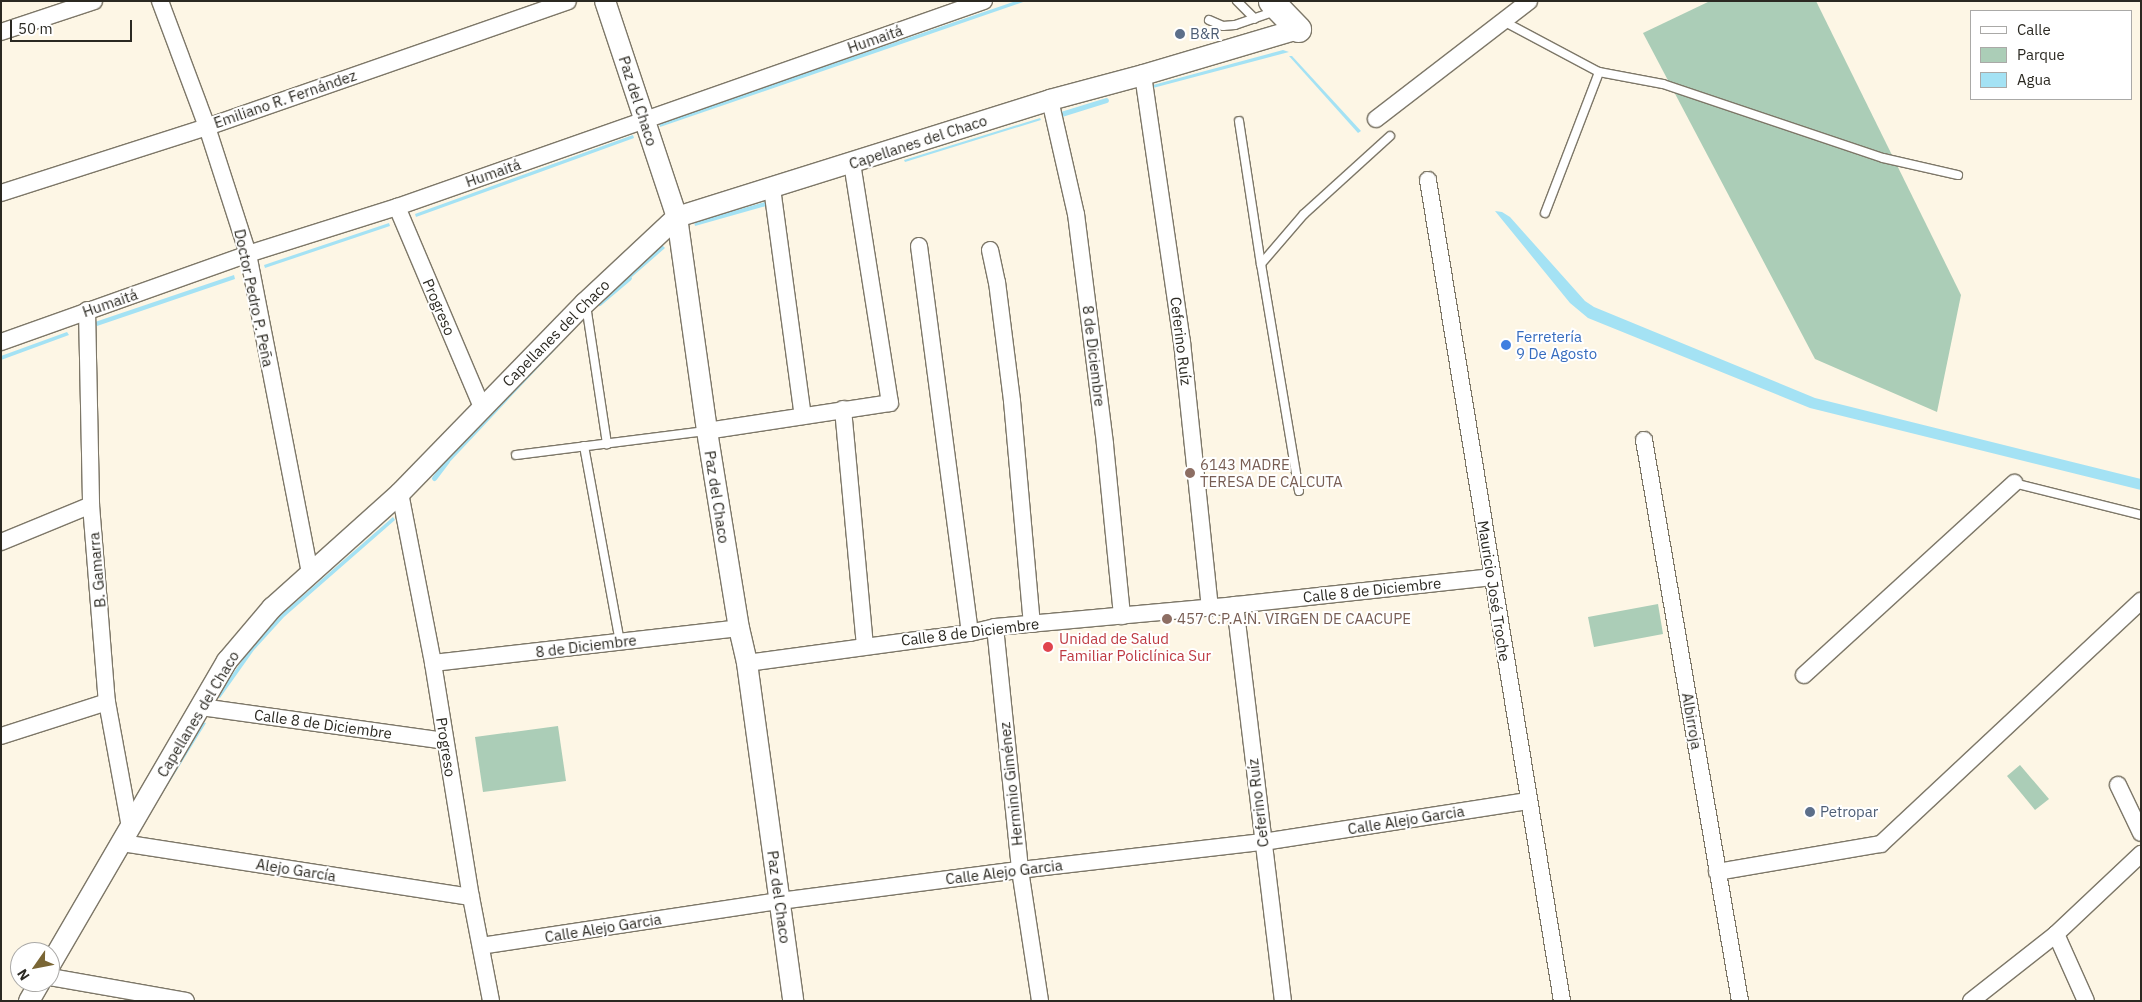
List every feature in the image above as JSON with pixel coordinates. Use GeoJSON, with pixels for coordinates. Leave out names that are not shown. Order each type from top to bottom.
{"type":"FeatureCollection","features":[{"type":"Feature","properties":{"kind":"main road"},"geometry":{"type":"LineString","coordinates":[[1268,10],[1298,28]]}},
{"type":"Feature","properties":{"kind":"street"},"geometry":{"type":"LineString","coordinates":[[1,32],[94,1]]}},
{"type":"Feature","properties":{"kind":"street","name":"Doctor Pedro P. Peña"},"geometry":{"type":"LineString","coordinates":[[160,1],[207,126],[248,254],[310,574]]}},
{"type":"Feature","properties":{"kind":"street","name":"Emiliano R. Fernández"},"geometry":{"type":"LineString","coordinates":[[1,194],[207,126],[568,1]]}},
{"type":"Feature","properties":{"kind":"street","name":"Paz del Chaco"},"geometry":{"type":"LineString","coordinates":[[605,1],[643,120],[677,216],[707,431],[739,628],[747,663],[793,1001]]}},
{"type":"Feature","properties":{"kind":"street","name":"Humaitá"},"geometry":{"type":"LineString","coordinates":[[1,342],[248,254],[397,206],[984,1]]}},
{"type":"Feature","properties":{"kind":"street"},"geometry":{"type":"LineString","coordinates":[[1376,118],[1529,1]]}},
{"type":"Feature","properties":{"kind":"street","name":"Capellanes del Chaco"},"geometry":{"type":"LineString","coordinates":[[60,948],[227,661],[272,608],[400,493],[482,407],[586,303],[677,216],[1050,100],[1143,75],[1298,28]]}},
{"type":"Feature","properties":{"kind":"street","name":"Ceferino Ruíz"},"geometry":{"type":"LineString","coordinates":[[1143,75],[1182,342],[1210,607]]}},
{"type":"Feature","properties":{"kind":"street","name":"8 de Diciembre"},"geometry":{"type":"LineString","coordinates":[[1050,100],[1076,214],[1105,446],[1122,616]]}},
{"type":"Feature","properties":{"kind":"street"},"geometry":{"type":"LineString","coordinates":[[707,431],[890,403],[852,163]]}},
{"type":"Feature","properties":{"kind":"street","name":"Mauricio José Troche"},"geometry":{"type":"LineString","coordinates":[[1428,180],[1491,577],[1562,1001]]}},
{"type":"Feature","properties":{"kind":"street"},"geometry":{"type":"LineString","coordinates":[[772,188],[803,416]]}},
{"type":"Feature","properties":{"kind":"street","name":"Progreso"},"geometry":{"type":"LineString","coordinates":[[397,206],[482,407]]}},
{"type":"Feature","properties":{"kind":"street"},"geometry":{"type":"LineString","coordinates":[[920,246],[970,632]]}},
{"type":"Feature","properties":{"kind":"street"},"geometry":{"type":"LineString","coordinates":[[990,250],[997,282],[1012,401],[1032,624]]}},
{"type":"Feature","properties":{"kind":"street","name":"B. Gamarra"},"geometry":{"type":"LineString","coordinates":[[87,310],[92,505],[108,702],[126,835]]}},
{"type":"Feature","properties":{"kind":"street"},"geometry":{"type":"LineString","coordinates":[[842,409],[865,646]]}},
{"type":"Feature","properties":{"kind":"street","name":"Albirroja"},"geometry":{"type":"LineString","coordinates":[[1644,440],[1740,1001]]}},
{"type":"Feature","properties":{"kind":"street"},"geometry":{"type":"LineString","coordinates":[[1804,675],[2014,483]]}},
{"type":"Feature","properties":{"kind":"street","name":"Progreso"},"geometry":{"type":"LineString","coordinates":[[400,493],[434,664],[471,897],[491,1001]]}},
{"type":"Feature","properties":{"kind":"street"},"geometry":{"type":"LineString","coordinates":[[1,542],[92,505]]}},
{"type":"Feature","properties":{"kind":"street","name":"Calle 8 de Diciembre"},"geometry":{"type":"LineString","coordinates":[[747,663],[995,627],[1235,605],[1491,577]]}},
{"type":"Feature","properties":{"kind":"street"},"geometry":{"type":"LineString","coordinates":[[1717,872],[1880,844],[2141,601]]}},
{"type":"Feature","properties":{"kind":"street","name":"Ceferino Ruíz"},"geometry":{"type":"LineString","coordinates":[[1235,605],[1283,1001]]}},
{"type":"Feature","properties":{"kind":"street","name":"Herminio Giménez"},"geometry":{"type":"LineString","coordinates":[[995,627],[1020,870],[1040,1001]]}},
{"type":"Feature","properties":{"kind":"street","name":"8 de Diciembre"},"geometry":{"type":"LineString","coordinates":[[434,664],[739,628]]}},
{"type":"Feature","properties":{"kind":"street"},"geometry":{"type":"LineString","coordinates":[[1,736],[108,702]]}},
{"type":"Feature","properties":{"kind":"street","name":"Calle 8 de Diciembre"},"geometry":{"type":"LineString","coordinates":[[201,707],[445,741]]}},
{"type":"Feature","properties":{"kind":"street"},"geometry":{"type":"LineString","coordinates":[[2118,785],[2141,833]]}},
{"type":"Feature","properties":{"kind":"street","name":"Calle Alejo Garcia"},"geometry":{"type":"LineString","coordinates":[[481,946],[780,901],[1020,870],[1263,842],[1528,801]]}},
{"type":"Feature","properties":{"kind":"street","name":"Alejo García"},"geometry":{"type":"LineString","coordinates":[[126,835],[471,897]]}},
{"type":"Feature","properties":{"kind":"street"},"geometry":{"type":"LineString","coordinates":[[1970,1001],[2056,934],[2141,854]]}},
{"type":"Feature","properties":{"kind":"street"},"geometry":{"type":"LineString","coordinates":[[2056,934],[2086,1001]]}},
{"type":"Feature","properties":{"kind":"street"},"geometry":{"type":"LineString","coordinates":[[60,979],[186,1001]]}},
{"type":"Feature","properties":{"kind":"lane"},"geometry":{"type":"LineString","coordinates":[[1237,1],[1268,10]]}},
{"type":"Feature","properties":{"kind":"lane"},"geometry":{"type":"LineString","coordinates":[[1209,20],[1223,26],[1268,10]]}},
{"type":"Feature","properties":{"kind":"lane"},"geometry":{"type":"LineString","coordinates":[[1503,21],[1599,72],[1663,84],[1883,158],[1958,175]]}},
{"type":"Feature","properties":{"kind":"lane"},"geometry":{"type":"LineString","coordinates":[[1545,213],[1599,72]]}},
{"type":"Feature","properties":{"kind":"lane"},"geometry":{"type":"LineString","coordinates":[[1238,121],[1298,491]]}},
{"type":"Feature","properties":{"kind":"lane"},"geometry":{"type":"LineString","coordinates":[[1261,264],[1304,214],[1390,136]]}},
{"type":"Feature","properties":{"kind":"lane"},"geometry":{"type":"LineString","coordinates":[[586,303],[607,444]]}},
{"type":"Feature","properties":{"kind":"lane"},"geometry":{"type":"LineString","coordinates":[[516,455],[707,431]]}},
{"type":"Feature","properties":{"kind":"lane"},"geometry":{"type":"LineString","coordinates":[[584,446],[620,643]]}},
{"type":"Feature","properties":{"kind":"lane"},"geometry":{"type":"LineString","coordinates":[[2014,483],[2141,515]]}},
{"type":"Feature","properties":{"kind":"green space"},"geometry":{"type":"Polygon","coordinates":[[[1710,1],[1816,1],[1961,295],[1937,412],[1815,359],[1643,33],[1710,1]]]}},
{"type":"Feature","properties":{"kind":"green space"},"geometry":{"type":"Polygon","coordinates":[[[1658,604],[1663,634],[1594,647],[1588,617],[1658,604]]]}},
{"type":"Feature","properties":{"kind":"green space"},"geometry":{"type":"Polygon","coordinates":[[[558,726],[566,781],[483,792],[475,737],[558,726]]]}},
{"type":"Feature","properties":{"kind":"green space"},"geometry":{"type":"Polygon","coordinates":[[[2020,765],[2049,799],[2035,810],[2007,776],[2020,765]]]}},
{"type":"Feature","properties":{"kind":"water"},"geometry":{"type":"Polygon","coordinates":[[[1016,1],[1026,1],[660,127],[659,123],[1016,1]]]}},
{"type":"Feature","properties":{"kind":"water"},"geometry":{"type":"Polygon","coordinates":[[[1283,50],[1289,52],[1153,88],[1153,85],[1283,50]]]}},
{"type":"Feature","properties":{"kind":"water"},"geometry":{"type":"Polygon","coordinates":[[[1289,56],[1292,56],[1361,131],[1358,133],[1289,56]]]}},
{"type":"Feature","properties":{"kind":"water"},"geometry":{"type":"Polygon","coordinates":[[[1040,118],[1041,120],[905,162],[904,160],[1040,118]]]}},
{"type":"Feature","properties":{"kind":"water"},"geometry":{"type":"Polygon","coordinates":[[[633,135],[634,138],[416,217],[415,214],[633,135]]]}},
{"type":"Feature","properties":{"kind":"water"},"geometry":{"type":"Polygon","coordinates":[[[765,202],[766,206],[695,226],[694,222],[765,202]]]}},
{"type":"Feature","properties":{"kind":"water"},"geometry":{"type":"Polygon","coordinates":[[[1495,211],[1502,212],[1510,217],[1585,301],[1594,307],[1815,398],[2141,479],[2141,490],[1810,408],[1588,318],[1570,303],[1495,211]]]}},
{"type":"Feature","properties":{"kind":"water"},"geometry":{"type":"Polygon","coordinates":[[[389,223],[390,226],[265,268],[264,265],[389,223]]]}},
{"type":"Feature","properties":{"kind":"water"},"geometry":{"type":"Polygon","coordinates":[[[662,245],[665,248],[625,283],[623,281],[662,245]]]}},
{"type":"Feature","properties":{"kind":"water"},"geometry":{"type":"Polygon","coordinates":[[[234,275],[235,279],[97,326],[95,322],[234,275]]]}},
{"type":"Feature","properties":{"kind":"water"},"geometry":{"type":"Polygon","coordinates":[[[580,319],[582,321],[445,467],[442,465],[580,319]]]}},
{"type":"Feature","properties":{"kind":"water"},"geometry":{"type":"Polygon","coordinates":[[[67,332],[69,335],[1,360],[1,356],[67,332]]]}},
{"type":"Feature","properties":{"kind":"water"},"geometry":{"type":"Polygon","coordinates":[[[393,517],[395,520],[284,617],[254,650],[220,698],[217,696],[251,648],[282,614],[393,517]]]}},
{"type":"Feature","properties":{"kind":"water"},"geometry":{"type":"Polygon","coordinates":[[[203,722],[206,723],[135,838],[133,837],[203,722]]]}},
{"type":"Feature","properties":{"kind":"waterway"},"geometry":{"type":"LineString","coordinates":[[1061,114],[1106,100]]}},
{"type":"Feature","properties":{"kind":"waterway"},"geometry":{"type":"LineString","coordinates":[[599,303],[629,278]]}},
{"type":"Feature","properties":{"kind":"waterway"},"geometry":{"type":"LineString","coordinates":[[434,478],[447,461]]}},
{"type":"Feature","properties":{"kind":"place","name":"B&R"},"geometry":{"type":"Point","coordinates":[1180,34]}},
{"type":"Feature","properties":{"kind":"place","name":"Ferretería 9 De Agosto"},"geometry":{"type":"Point","coordinates":[1506,345]}},
{"type":"Feature","properties":{"kind":"place","name":"6143 MADRE TERESA DE CALCUTA"},"geometry":{"type":"Point","coordinates":[1190,473]}},
{"type":"Feature","properties":{"kind":"place","name":"457 C.P.A.N. VIRGEN DE CAACUPE"},"geometry":{"type":"Point","coordinates":[1167,619]}},
{"type":"Feature","properties":{"kind":"place","name":"Unidad de Salud Familiar Policlínica Sur"},"geometry":{"type":"Point","coordinates":[1048,647]}},
{"type":"Feature","properties":{"kind":"place","name":"Petropar"},"geometry":{"type":"Point","coordinates":[1810,812]}}]}
